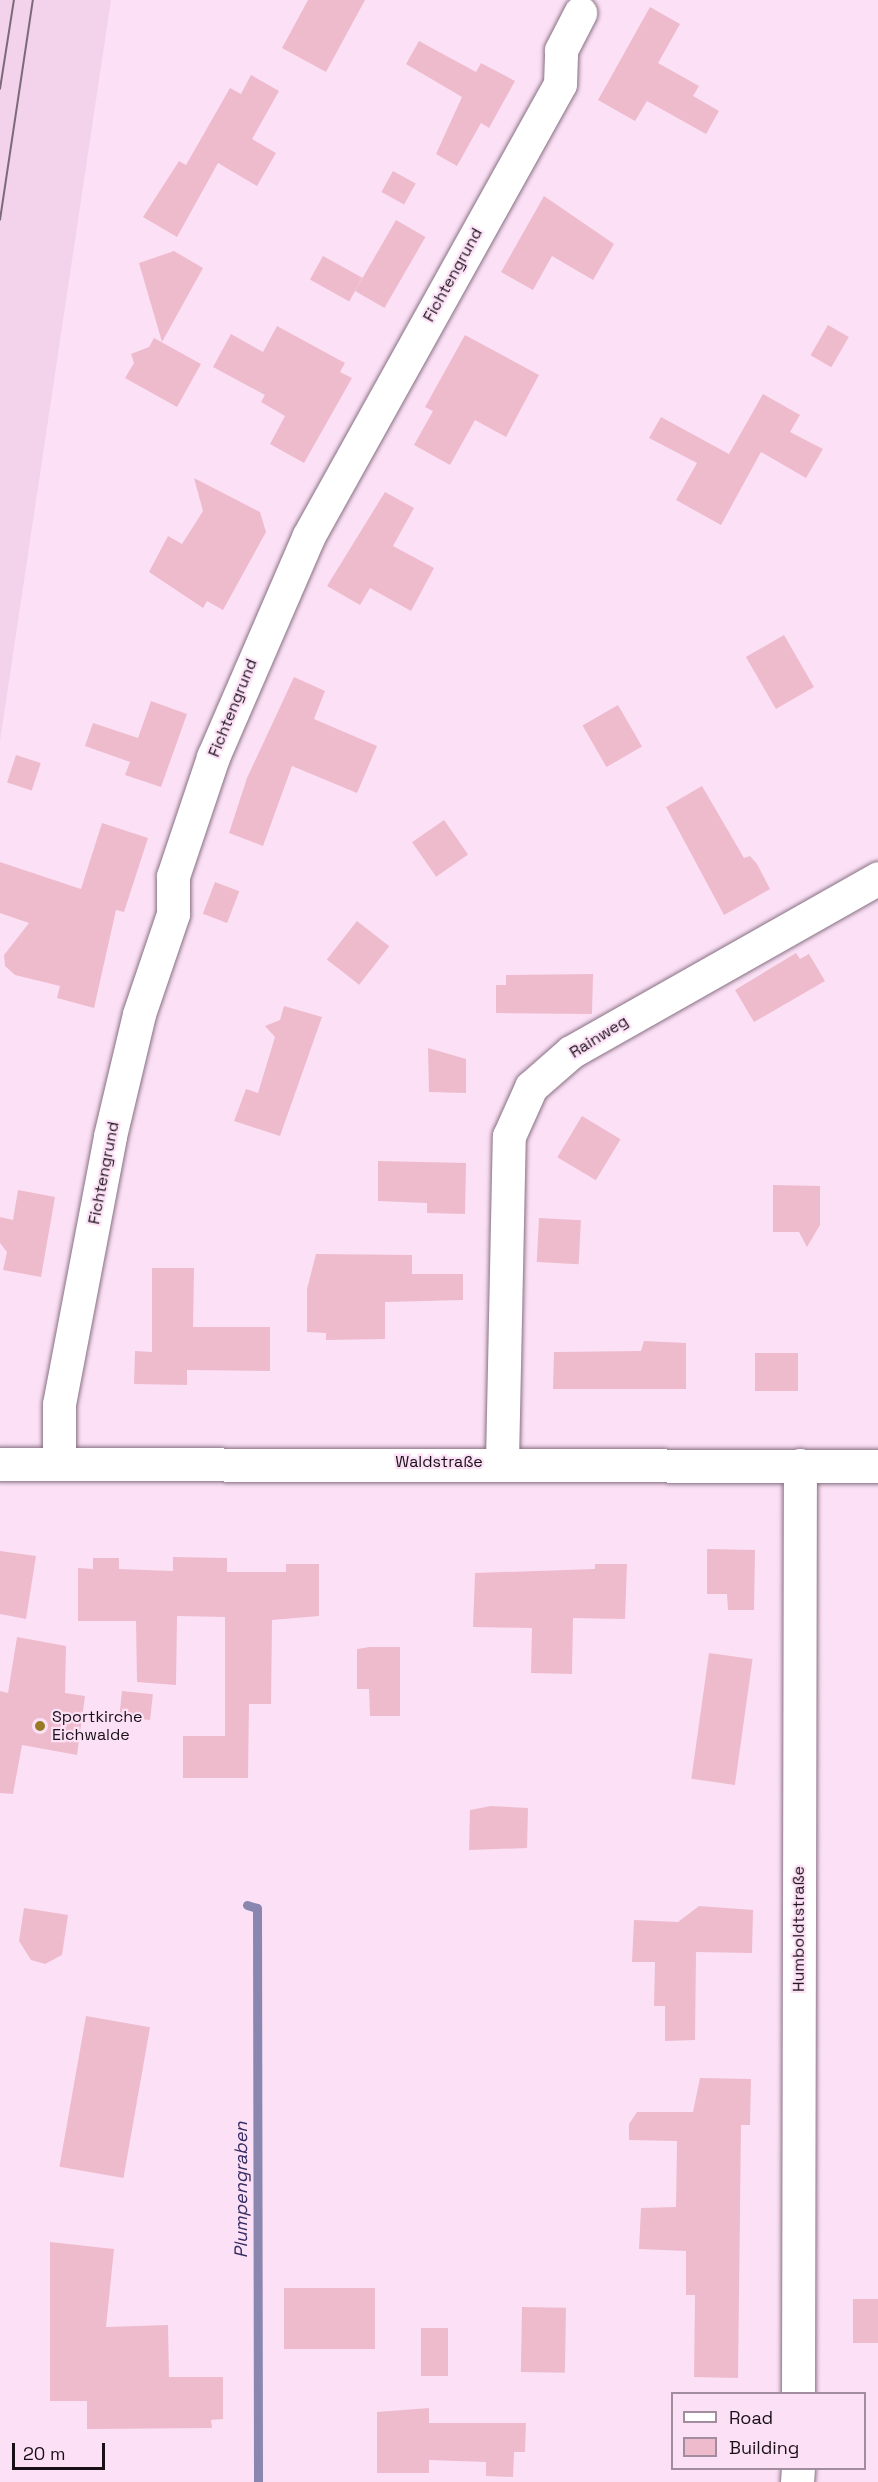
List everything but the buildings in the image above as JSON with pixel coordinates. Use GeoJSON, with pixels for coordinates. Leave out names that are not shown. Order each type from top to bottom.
{"type":"FeatureCollection","features":[{"type":"Feature","properties":{"kind":"street","name":"Fichtengrund"},"geometry":{"type":"LineString","coordinates":[[59,1464],[59,1404],[110,1136],[139,1014],[174,914],[172,876],[213,757],[308,537],[560,84],[561,50],[580,13]]}},
{"type":"Feature","properties":{"kind":"street","name":"Rainweg"},"geometry":{"type":"LineString","coordinates":[[502,1461],[510,1136],[531,1087],[571,1052],[878,878]]}},
{"type":"Feature","properties":{"kind":"street","name":"Waldstraße"},"geometry":{"type":"LineString","coordinates":[[0,1464],[502,1461],[878,1466]]}},
{"type":"Feature","properties":{"kind":"street","name":"Humboldtstraße"},"geometry":{"type":"LineString","coordinates":[[798,2392],[800,1465]]}},
{"type":"Feature","properties":{"kind":"shaded area"},"geometry":{"type":"Polygon","coordinates":[[[0,0],[111,0],[0,741],[0,0]]]}},
{"type":"Feature","properties":{"kind":"waterway","name":"Plumpengraben"},"geometry":{"type":"LineString","coordinates":[[247,1905],[257,1908],[258,2482]]}},
{"type":"Feature","properties":{"kind":"tram line"},"geometry":{"type":"LineString","coordinates":[[0,89],[14,0]]}},
{"type":"Feature","properties":{"kind":"tram line"},"geometry":{"type":"LineString","coordinates":[[0,220],[33,0]]}},
{"type":"Feature","properties":{"kind":"place","name":"Sportkirche Eichwalde"},"geometry":{"type":"Point","coordinates":[40,1726]}}]}
